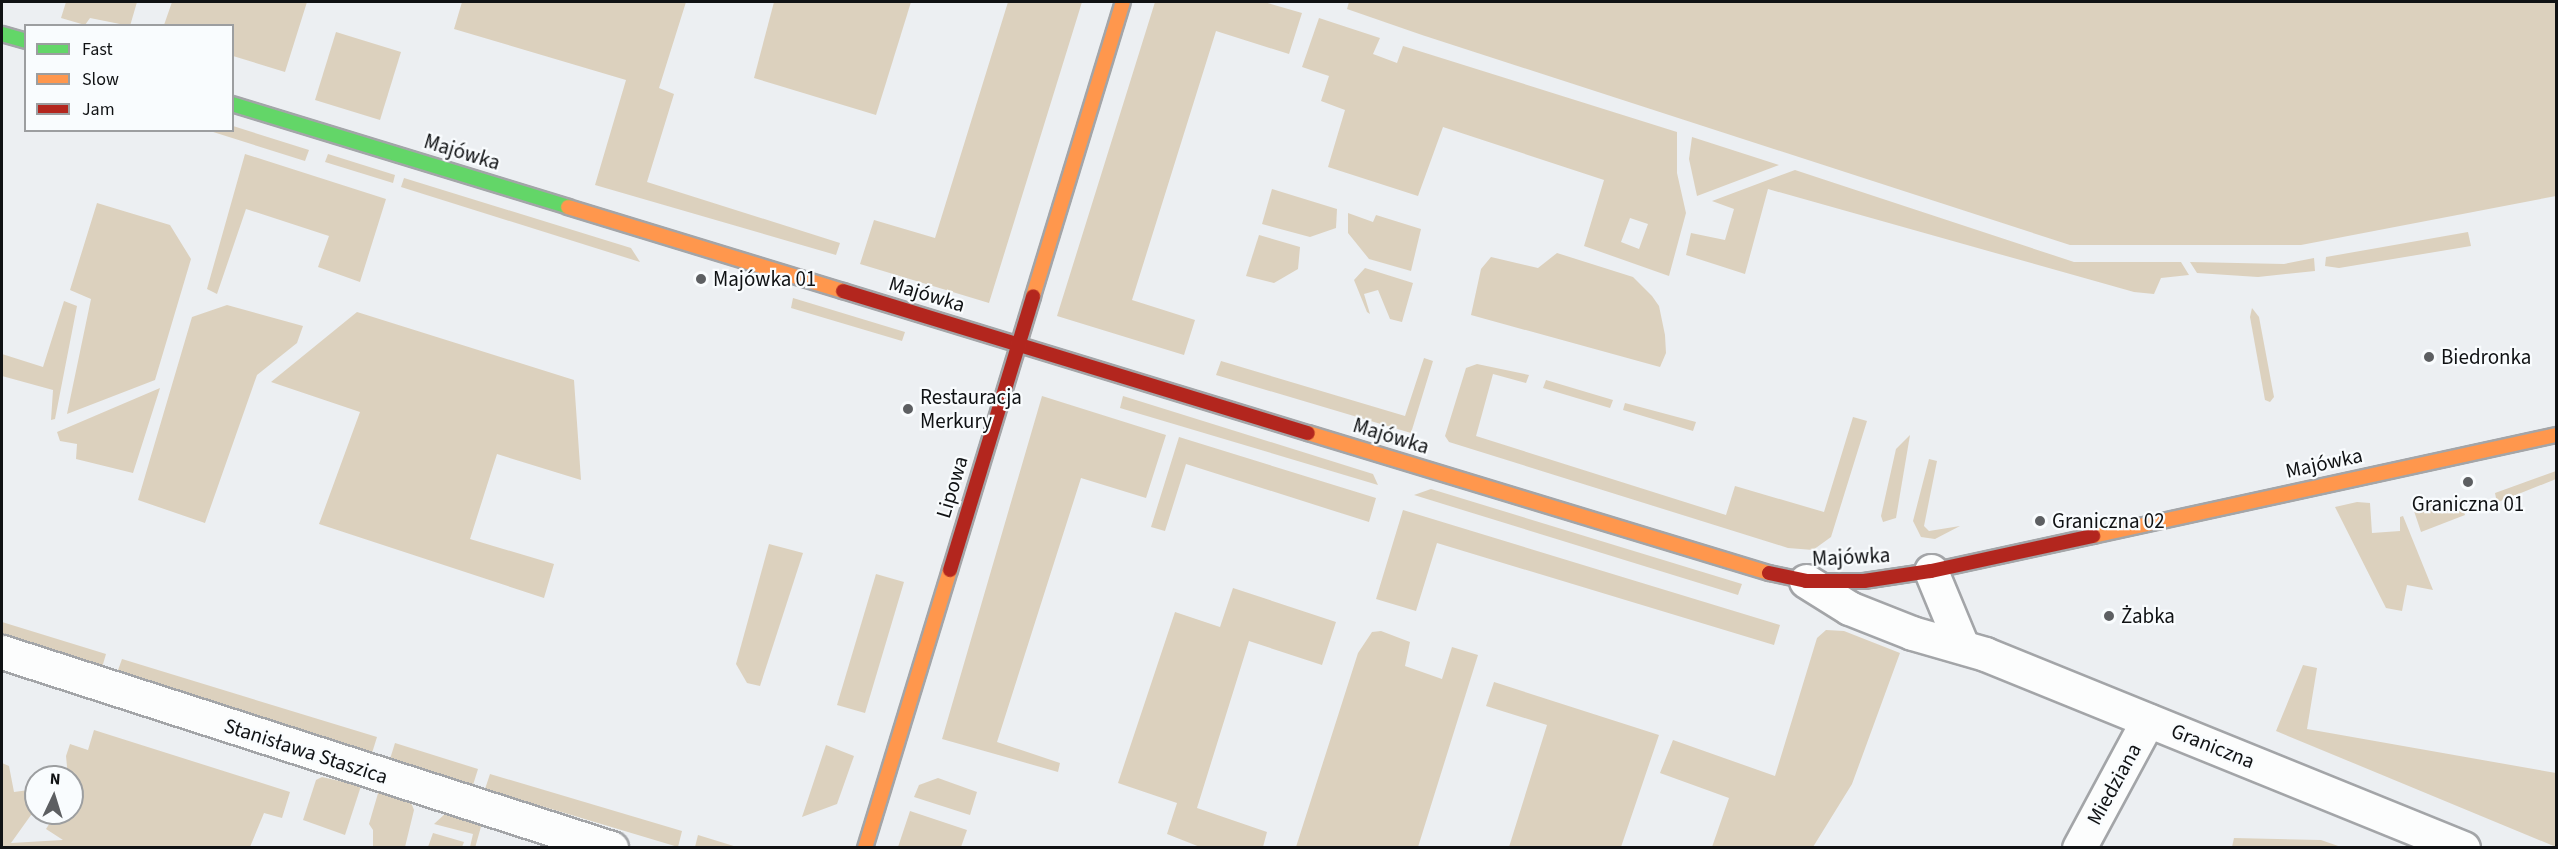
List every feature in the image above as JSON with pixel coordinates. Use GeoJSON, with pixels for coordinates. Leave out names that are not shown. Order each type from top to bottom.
{"type":"FeatureCollection","features":[{"type":"Feature","properties":{"kind":"street","name":"Lipowa"},"geometry":{"type":"LineString","coordinates":[[865,848],[1123,2]]}},
{"type":"Feature","properties":{"kind":"street"},"geometry":{"type":"LineString","coordinates":[[2,34],[24,40]]}},
{"type":"Feature","properties":{"kind":"street","name":"Majówka"},"geometry":{"type":"LineString","coordinates":[[234,105],[1757,570],[1806,581],[1864,581],[1931,571],[2556,435]]}},
{"type":"Feature","properties":{"kind":"street"},"geometry":{"type":"LineString","coordinates":[[1931,571],[1962,646]]}},
{"type":"Feature","properties":{"kind":"street","name":"Graniczna"},"geometry":{"type":"LineString","coordinates":[[1806,581],[1860,612],[1912,633],[1962,646],[2463,848]]}},
{"type":"Feature","properties":{"kind":"street","name":"Stanisława Staszica"},"geometry":{"type":"LineString","coordinates":[[2,652],[611,848]]}},
{"type":"Feature","properties":{"kind":"street","name":"Miedziana"},"geometry":{"type":"LineString","coordinates":[[2079,848],[2148,720]]}},
{"type":"Feature","properties":{"kind":"shaded area"},"geometry":{"type":"Polygon","coordinates":[[[66,2],[137,2],[131,24],[90,18],[86,24],[82,24],[61,18],[66,2]]]}},
{"type":"Feature","properties":{"kind":"shaded area"},"geometry":{"type":"Polygon","coordinates":[[[172,2],[307,2],[285,72],[234,56],[234,24],[164,24],[172,2]]]}},
{"type":"Feature","properties":{"kind":"shaded area"},"geometry":{"type":"Polygon","coordinates":[[[462,2],[686,2],[659,88],[674,94],[647,182],[840,243],[836,255],[595,185],[626,80],[454,29],[462,2]]]}},
{"type":"Feature","properties":{"kind":"shaded area"},"geometry":{"type":"Polygon","coordinates":[[[774,2],[911,2],[876,115],[754,78],[774,2]]]}},
{"type":"Feature","properties":{"kind":"shaded area"},"geometry":{"type":"Polygon","coordinates":[[[1008,2],[1082,2],[989,303],[860,264],[874,220],[935,238],[1008,2]]]}},
{"type":"Feature","properties":{"kind":"shaded area"},"geometry":{"type":"Polygon","coordinates":[[[1155,2],[1264,2],[1302,13],[1289,54],[1216,31],[1132,300],[1195,320],[1184,355],[1057,316],[1155,2]]]}},
{"type":"Feature","properties":{"kind":"shaded area"},"geometry":{"type":"Polygon","coordinates":[[[1349,2],[2556,2],[2556,196],[2301,245],[2070,245],[1422,35],[1347,9],[1349,2]]]}},
{"type":"Feature","properties":{"kind":"shaded area"},"geometry":{"type":"Polygon","coordinates":[[[1319,18],[1380,38],[1373,54],[1397,63],[1403,46],[1677,132],[1677,173],[1686,213],[1669,276],[1584,246],[1604,180],[1443,127],[1418,196],[1328,167],[1345,110],[1321,101],[1329,76],[1302,67],[1319,18]],[[1630,218],[1621,242],[1639,249],[1648,224],[1630,218]]]}},
{"type":"Feature","properties":{"kind":"shaded area"},"geometry":{"type":"Polygon","coordinates":[[[336,32],[401,52],[380,120],[315,100],[336,32]]]}},
{"type":"Feature","properties":{"kind":"shaded area"},"geometry":{"type":"Polygon","coordinates":[[[234,126],[309,150],[305,161],[213,132],[234,132],[234,126]]]}},
{"type":"Feature","properties":{"kind":"shaded area"},"geometry":{"type":"Polygon","coordinates":[[[1692,137],[1779,165],[1697,196],[1689,159],[1692,137]]]}},
{"type":"Feature","properties":{"kind":"shaded area"},"geometry":{"type":"Polygon","coordinates":[[[245,154],[386,199],[360,282],[318,267],[329,236],[246,209],[217,294],[207,289],[245,154]]]}},
{"type":"Feature","properties":{"kind":"shaded area"},"geometry":{"type":"Polygon","coordinates":[[[328,154],[395,175],[393,183],[325,162],[328,154]]]}},
{"type":"Feature","properties":{"kind":"shaded area"},"geometry":{"type":"Polygon","coordinates":[[[1795,170],[2074,262],[2181,262],[2189,275],[2161,278],[2154,294],[2134,292],[1768,189],[1745,274],[1686,255],[1691,233],[1725,240],[1734,209],[1712,201],[1795,170]]]}},
{"type":"Feature","properties":{"kind":"shaded area"},"geometry":{"type":"Polygon","coordinates":[[[404,178],[631,248],[640,262],[401,187],[404,178]]]}},
{"type":"Feature","properties":{"kind":"shaded area"},"geometry":{"type":"Polygon","coordinates":[[[1272,189],[1337,209],[1336,228],[1310,237],[1262,224],[1272,189]]]}},
{"type":"Feature","properties":{"kind":"shaded area"},"geometry":{"type":"Polygon","coordinates":[[[97,203],[170,225],[191,259],[155,380],[67,414],[91,299],[70,290],[97,203]]]}},
{"type":"Feature","properties":{"kind":"shaded area"},"geometry":{"type":"Polygon","coordinates":[[[1348,213],[1373,222],[1376,215],[1421,229],[1411,271],[1369,259],[1348,233],[1348,213]]]}},
{"type":"Feature","properties":{"kind":"shaded area"},"geometry":{"type":"Polygon","coordinates":[[[2468,232],[2471,246],[2339,268],[2325,266],[2326,257],[2468,232]]]}},
{"type":"Feature","properties":{"kind":"shaded area"},"geometry":{"type":"Polygon","coordinates":[[[1259,235],[1300,247],[1298,269],[1274,283],[1246,276],[1259,235]]]}},
{"type":"Feature","properties":{"kind":"shaded area"},"geometry":{"type":"Polygon","coordinates":[[[1557,253],[1633,277],[1652,296],[1659,306],[1665,335],[1666,353],[1660,367],[1471,315],[1481,269],[1491,257],[1538,268],[1557,253]]]}},
{"type":"Feature","properties":{"kind":"shaded area"},"geometry":{"type":"Polygon","coordinates":[[[2314,258],[2315,271],[2258,277],[2197,273],[2190,262],[2284,264],[2314,258]]]}},
{"type":"Feature","properties":{"kind":"shaded area"},"geometry":{"type":"Polygon","coordinates":[[[1365,268],[1413,283],[1402,322],[1390,319],[1378,290],[1364,294],[1370,314],[1367,312],[1354,280],[1365,268]]]}},
{"type":"Feature","properties":{"kind":"shaded area"},"geometry":{"type":"Polygon","coordinates":[[[793,298],[905,332],[902,341],[791,308],[793,298]]]}},
{"type":"Feature","properties":{"kind":"shaded area"},"geometry":{"type":"Polygon","coordinates":[[[64,301],[77,306],[55,419],[51,420],[53,390],[2,376],[2,354],[43,367],[64,301]]]}},
{"type":"Feature","properties":{"kind":"shaded area"},"geometry":{"type":"Polygon","coordinates":[[[227,305],[303,326],[297,343],[257,375],[205,523],[138,500],[192,317],[227,305]]]}},
{"type":"Feature","properties":{"kind":"shaded area"},"geometry":{"type":"Polygon","coordinates":[[[2252,308],[2259,317],[2274,397],[2270,402],[2265,400],[2250,317],[2252,308]]]}},
{"type":"Feature","properties":{"kind":"shaded area"},"geometry":{"type":"Polygon","coordinates":[[[357,312],[574,380],[581,480],[497,454],[470,539],[554,564],[544,598],[319,524],[360,412],[271,382],[357,312]]]}},
{"type":"Feature","properties":{"kind":"shaded area"},"geometry":{"type":"Polygon","coordinates":[[[1424,358],[1433,361],[1411,433],[1216,375],[1221,361],[1405,416],[1424,358]]]}},
{"type":"Feature","properties":{"kind":"shaded area"},"geometry":{"type":"Polygon","coordinates":[[[1477,364],[1529,375],[1526,383],[1493,374],[1476,436],[1726,515],[1735,486],[1824,512],[1853,417],[1867,421],[1831,537],[1813,550],[1788,548],[1449,442],[1445,436],[1466,368],[1477,364]]]}},
{"type":"Feature","properties":{"kind":"shaded area"},"geometry":{"type":"Polygon","coordinates":[[[1546,380],[1613,400],[1610,408],[1543,388],[1546,380]]]}},
{"type":"Feature","properties":{"kind":"shaded area"},"geometry":{"type":"Polygon","coordinates":[[[160,388],[133,473],[76,459],[77,444],[60,441],[57,432],[160,388]]]}},
{"type":"Feature","properties":{"kind":"shaded area"},"geometry":{"type":"Polygon","coordinates":[[[1042,396],[1166,435],[1146,498],[1081,478],[997,742],[1060,763],[1058,772],[942,739],[1042,396]]]}},
{"type":"Feature","properties":{"kind":"shaded area"},"geometry":{"type":"Polygon","coordinates":[[[1123,396],[1373,474],[1378,485],[1120,408],[1123,396]]]}},
{"type":"Feature","properties":{"kind":"shaded area"},"geometry":{"type":"Polygon","coordinates":[[[1625,403],[1696,422],[1693,431],[1623,410],[1625,403]]]}},
{"type":"Feature","properties":{"kind":"shaded area"},"geometry":{"type":"Polygon","coordinates":[[[1910,435],[1896,518],[1883,522],[1881,516],[1896,449],[1910,435]]]}},
{"type":"Feature","properties":{"kind":"shaded area"},"geometry":{"type":"Polygon","coordinates":[[[1179,437],[1376,498],[1369,522],[1186,464],[1165,531],[1151,527],[1179,437]]]}},
{"type":"Feature","properties":{"kind":"shaded area"},"geometry":{"type":"Polygon","coordinates":[[[1929,459],[1937,461],[1924,526],[1929,531],[1960,526],[1935,539],[1921,537],[1913,521],[1929,459]]]}},
{"type":"Feature","properties":{"kind":"shaded area"},"geometry":{"type":"Polygon","coordinates":[[[2556,471],[2556,479],[2471,513],[2469,507],[2496,498],[2495,493],[2556,471]]]}},
{"type":"Feature","properties":{"kind":"shaded area"},"geometry":{"type":"Polygon","coordinates":[[[1431,489],[1742,584],[1738,595],[1414,495],[1431,489]]]}},
{"type":"Feature","properties":{"kind":"shaded area"},"geometry":{"type":"Polygon","coordinates":[[[2460,499],[2465,515],[2421,532],[2411,502],[2460,499]]]}},
{"type":"Feature","properties":{"kind":"shaded area"},"geometry":{"type":"Polygon","coordinates":[[[2357,502],[2370,503],[2372,533],[2400,531],[2400,517],[2403,516],[2433,590],[2407,585],[2402,611],[2386,608],[2335,507],[2357,502]]]}},
{"type":"Feature","properties":{"kind":"shaded area"},"geometry":{"type":"Polygon","coordinates":[[[1403,510],[1780,625],[1774,645],[1437,543],[1416,611],[1376,599],[1403,510]]]}},
{"type":"Feature","properties":{"kind":"shaded area"},"geometry":{"type":"Polygon","coordinates":[[[769,544],[803,553],[760,686],[747,683],[736,664],[769,544]]]}},
{"type":"Feature","properties":{"kind":"shaded area"},"geometry":{"type":"Polygon","coordinates":[[[876,574],[904,582],[865,713],[837,705],[876,574]]]}},
{"type":"Feature","properties":{"kind":"shaded area"},"geometry":{"type":"Polygon","coordinates":[[[1233,588],[1336,622],[1322,665],[1249,641],[1197,808],[1267,832],[1263,847],[1200,847],[1167,834],[1177,803],[1118,783],[1175,612],[1220,627],[1233,588]]]}},
{"type":"Feature","properties":{"kind":"shaded area"},"geometry":{"type":"Polygon","coordinates":[[[2,622],[106,654],[101,671],[2,640],[2,622]]]}},
{"type":"Feature","properties":{"kind":"shaded area"},"geometry":{"type":"Polygon","coordinates":[[[1826,630],[1844,631],[1900,653],[1852,784],[1813,847],[1712,847],[1729,798],[1660,773],[1673,740],[1775,776],[1817,638],[1826,630]]]}},
{"type":"Feature","properties":{"kind":"shaded area"},"geometry":{"type":"Polygon","coordinates":[[[1381,631],[1410,642],[1405,666],[1442,679],[1452,647],[1478,655],[1418,847],[1296,847],[1358,653],[1372,632],[1381,631]]]}},
{"type":"Feature","properties":{"kind":"shaded area"},"geometry":{"type":"Polygon","coordinates":[[[122,659],[377,737],[372,753],[117,673],[122,659]]]}},
{"type":"Feature","properties":{"kind":"shaded area"},"geometry":{"type":"Polygon","coordinates":[[[2303,665],[2317,668],[2307,729],[2556,773],[2556,847],[2276,731],[2303,665]]]}},
{"type":"Feature","properties":{"kind":"shaded area"},"geometry":{"type":"Polygon","coordinates":[[[1494,682],[1659,735],[1621,847],[1509,847],[1547,725],[1486,706],[1494,682]]]}},
{"type":"Feature","properties":{"kind":"shaded area"},"geometry":{"type":"Polygon","coordinates":[[[94,730],[290,792],[282,818],[264,813],[250,847],[2,847],[2,763],[9,766],[14,792],[24,791],[24,825],[11,843],[63,840],[46,829],[48,825],[84,825],[84,765],[67,765],[66,756],[70,744],[88,750],[94,730]]]}},
{"type":"Feature","properties":{"kind":"shaded area"},"geometry":{"type":"Polygon","coordinates":[[[395,743],[478,769],[473,785],[390,759],[395,743]]]}},
{"type":"Feature","properties":{"kind":"shaded area"},"geometry":{"type":"Polygon","coordinates":[[[826,745],[854,756],[837,804],[802,817],[826,745]]]}},
{"type":"Feature","properties":{"kind":"shaded area"},"geometry":{"type":"Polygon","coordinates":[[[490,774],[682,831],[678,847],[485,789],[490,774]]]}},
{"type":"Feature","properties":{"kind":"shaded area"},"geometry":{"type":"Polygon","coordinates":[[[322,777],[361,786],[345,835],[303,820],[316,780],[322,777]]]}},
{"type":"Feature","properties":{"kind":"shaded area"},"geometry":{"type":"Polygon","coordinates":[[[938,778],[977,792],[970,815],[914,797],[919,785],[938,778]]]}},
{"type":"Feature","properties":{"kind":"shaded area"},"geometry":{"type":"Polygon","coordinates":[[[379,790],[405,797],[412,805],[414,810],[405,847],[373,846],[373,830],[369,824],[379,790]]]}},
{"type":"Feature","properties":{"kind":"shaded area"},"geometry":{"type":"Polygon","coordinates":[[[910,811],[967,830],[961,847],[898,847],[910,811]]]}},
{"type":"Feature","properties":{"kind":"shaded area"},"geometry":{"type":"Polygon","coordinates":[[[447,812],[482,823],[475,848],[470,847],[473,834],[434,824],[447,812]]]}},
{"type":"Feature","properties":{"kind":"shaded area"},"geometry":{"type":"Polygon","coordinates":[[[433,833],[464,842],[462,847],[428,847],[433,833]]]}},
{"type":"Feature","properties":{"kind":"shaded area"},"geometry":{"type":"Polygon","coordinates":[[[698,835],[737,847],[695,847],[698,835]]]}},
{"type":"Feature","properties":{"kind":"shaded area"},"geometry":{"type":"Polygon","coordinates":[[[2234,838],[2321,840],[2341,847],[2232,847],[2234,838]]]}},
{"type":"Feature","properties":{"kind":"traffic: fast"},"geometry":{"type":"LineString","coordinates":[[2,34],[24,40]]}},
{"type":"Feature","properties":{"kind":"traffic: fast"},"geometry":{"type":"LineString","coordinates":[[234,105],[568,207]]}},
{"type":"Feature","properties":{"kind":"traffic: slow"},"geometry":{"type":"LineString","coordinates":[[1033,296],[1123,2]]}},
{"type":"Feature","properties":{"kind":"traffic: slow"},"geometry":{"type":"LineString","coordinates":[[568,207],[843,291]]}},
{"type":"Feature","properties":{"kind":"traffic: slow"},"geometry":{"type":"LineString","coordinates":[[1308,433],[1769,573]]}},
{"type":"Feature","properties":{"kind":"traffic: slow"},"geometry":{"type":"LineString","coordinates":[[2093,536],[2556,435]]}},
{"type":"Feature","properties":{"kind":"traffic: slow"},"geometry":{"type":"LineString","coordinates":[[865,848],[950,570]]}},
{"type":"Feature","properties":{"kind":"traffic: jam"},"geometry":{"type":"LineString","coordinates":[[843,291],[1308,433]]}},
{"type":"Feature","properties":{"kind":"traffic: jam"},"geometry":{"type":"LineString","coordinates":[[950,570],[1033,296]]}},
{"type":"Feature","properties":{"kind":"traffic: jam"},"geometry":{"type":"LineString","coordinates":[[1769,573],[1806,581],[1864,581],[1931,571],[2093,536]]}},
{"type":"Feature","properties":{"kind":"place","name":"Majówka 01"},"geometry":{"type":"Point","coordinates":[701,279]}},
{"type":"Feature","properties":{"kind":"place","name":"Biedronka"},"geometry":{"type":"Point","coordinates":[2429,357]}},
{"type":"Feature","properties":{"kind":"place","name":"Restauracja Merkury"},"geometry":{"type":"Point","coordinates":[908,409]}},
{"type":"Feature","properties":{"kind":"place","name":"Graniczna 01"},"geometry":{"type":"Point","coordinates":[2468,482]}},
{"type":"Feature","properties":{"kind":"place","name":"Graniczna 02"},"geometry":{"type":"Point","coordinates":[2040,521]}},
{"type":"Feature","properties":{"kind":"place","name":"Żabka"},"geometry":{"type":"Point","coordinates":[2109,616]}}]}
